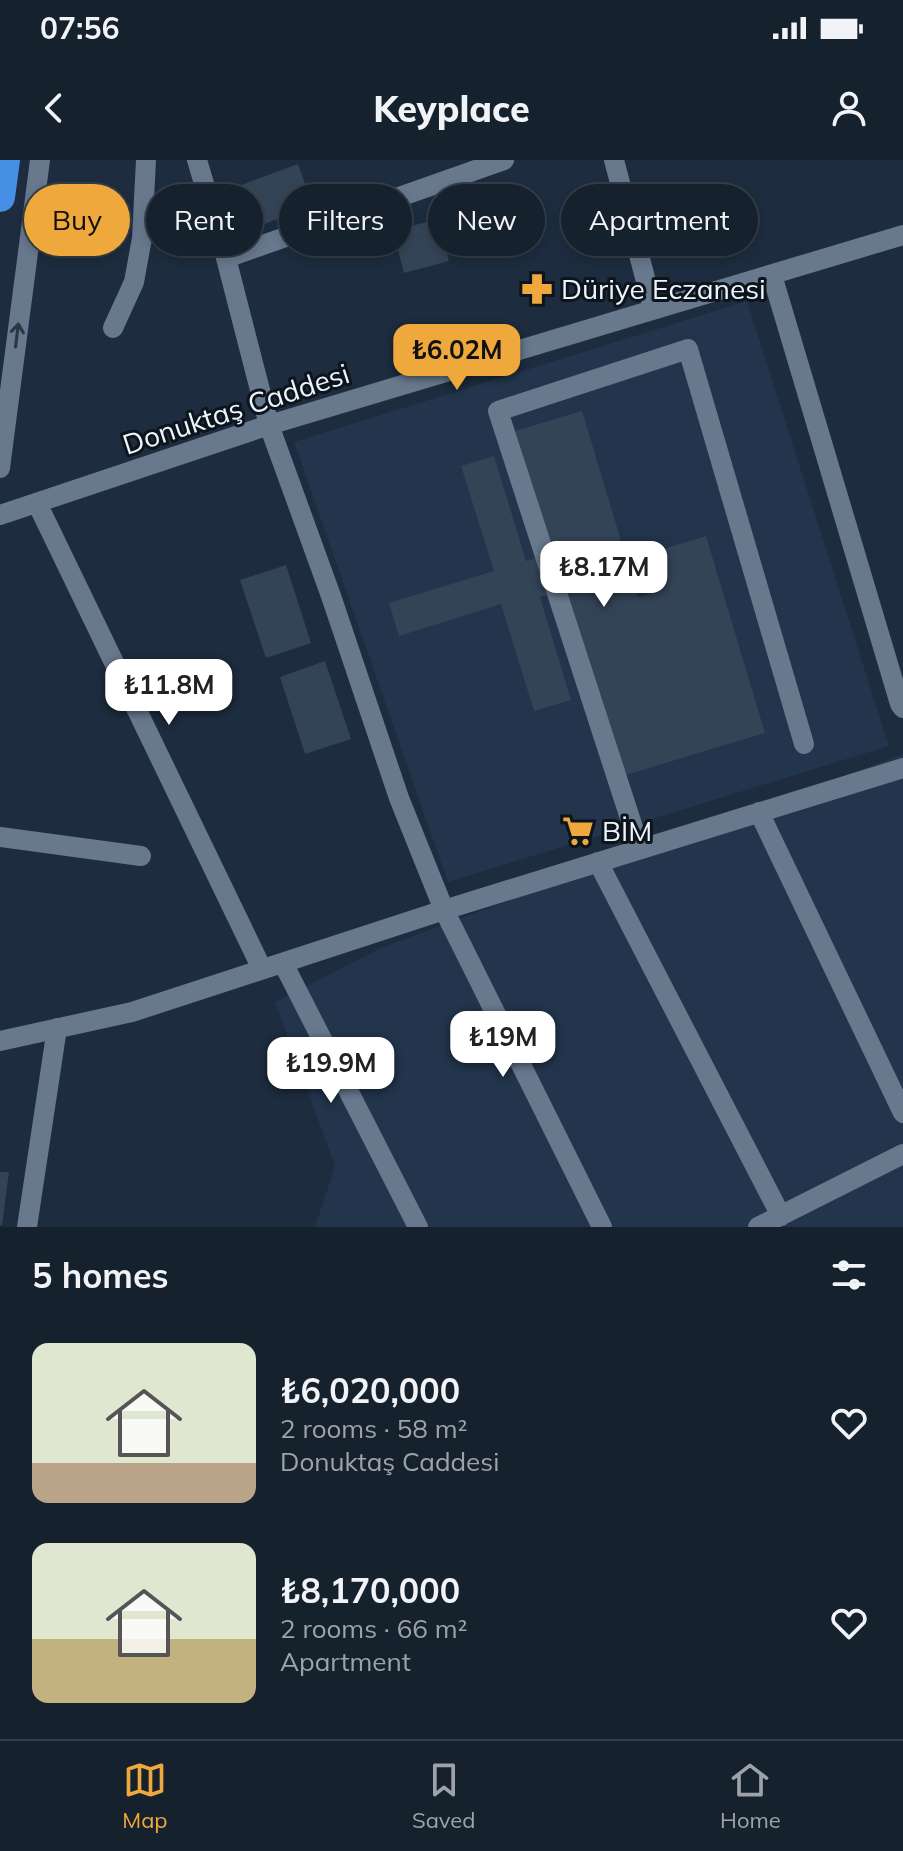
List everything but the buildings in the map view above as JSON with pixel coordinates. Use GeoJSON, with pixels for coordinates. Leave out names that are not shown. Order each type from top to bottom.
{"type":"FeatureCollection","features":[{"type":"Feature","properties":{"kind":"highway"},"geometry":{"type":"LineString","coordinates":[[0,197],[5,160]]}},
{"type":"Feature","properties":{"kind":"street"},"geometry":{"type":"LineString","coordinates":[[0,468],[40,160]]}},
{"type":"Feature","properties":{"kind":"street"},"geometry":{"type":"LineString","coordinates":[[113,328],[134,282],[142,238],[146,160]]}},
{"type":"Feature","properties":{"kind":"street"},"geometry":{"type":"LineString","coordinates":[[197,160],[269,425],[399,798],[444,910],[602,1227]]}},
{"type":"Feature","properties":{"kind":"street"},"geometry":{"type":"LineString","coordinates":[[226,258],[504,160]]}},
{"type":"Feature","properties":{"kind":"street"},"geometry":{"type":"LineString","coordinates":[[614,160],[653,308]]}},
{"type":"Feature","properties":{"kind":"street","name":"Donuktaş Caddesi"},"geometry":{"type":"LineString","coordinates":[[0,515],[269,425],[903,235]]}},
{"type":"Feature","properties":{"kind":"street"},"geometry":{"type":"LineString","coordinates":[[772,275],[903,708]]}},
{"type":"Feature","properties":{"kind":"street"},"geometry":{"type":"LineString","coordinates":[[640,849],[498,411],[688,349],[804,744]]}},
{"type":"Feature","properties":{"kind":"street"},"geometry":{"type":"LineString","coordinates":[[37,503],[262,969]]}},
{"type":"Feature","properties":{"kind":"street"},"geometry":{"type":"LineString","coordinates":[[0,1041],[132,1012],[444,910],[903,768]]}},
{"type":"Feature","properties":{"kind":"street"},"geometry":{"type":"LineString","coordinates":[[759,812],[903,1113]]}},
{"type":"Feature","properties":{"kind":"street"},"geometry":{"type":"LineString","coordinates":[[0,837],[141,856]]}},
{"type":"Feature","properties":{"kind":"street"},"geometry":{"type":"LineString","coordinates":[[598,862],[781,1216]]}},
{"type":"Feature","properties":{"kind":"street"},"geometry":{"type":"LineString","coordinates":[[283,963],[418,1227]]}},
{"type":"Feature","properties":{"kind":"street"},"geometry":{"type":"LineString","coordinates":[[27,1227],[57,1028]]}},
{"type":"Feature","properties":{"kind":"street"},"geometry":{"type":"LineString","coordinates":[[758,1227],[903,1154]]}},
{"type":"Feature","properties":{"kind":"shaded area"},"geometry":{"type":"Polygon","coordinates":[[[747,301],[889,746],[448,882],[294,442],[747,301]]]}},
{"type":"Feature","properties":{"kind":"shaded area"},"geometry":{"type":"Polygon","coordinates":[[[903,754],[903,1227],[315,1227],[335,1166],[275,1002],[381,948],[903,754]]]}},
{"type":"Feature","properties":{"kind":"place","name":"Düriye Eczanesi"},"geometry":{"type":"Point","coordinates":[537,289]}},
{"type":"Feature","properties":{"kind":"place","name":"BİM"},"geometry":{"type":"Point","coordinates":[578,831]}}]}
